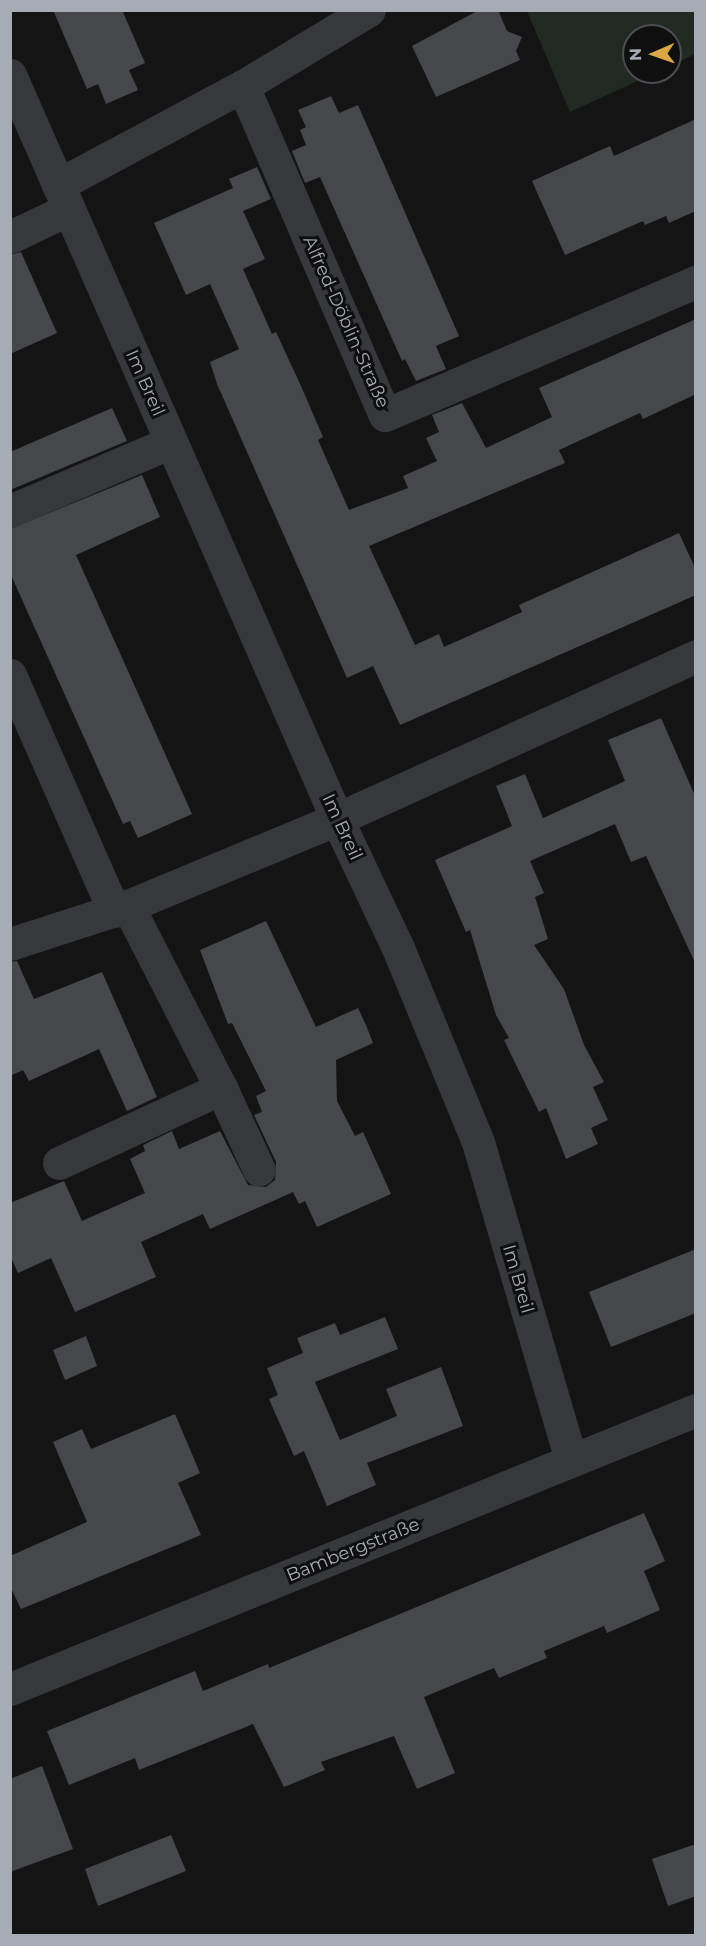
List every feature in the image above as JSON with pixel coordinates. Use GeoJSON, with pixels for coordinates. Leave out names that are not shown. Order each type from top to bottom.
{"type":"FeatureCollection","features":[{"type":"Feature","properties":{"kind":"street"},"geometry":{"type":"LineString","coordinates":[[10,237],[64,197],[369,10]]}},
{"type":"Feature","properties":{"kind":"street","name":"Im Breil"},"geometry":{"type":"LineString","coordinates":[[10,75],[337,819],[398,948],[478,1142],[571,1461]]}},
{"type":"Feature","properties":{"kind":"street","name":"Alfred-Döblin-Straße"},"geometry":{"type":"LineString","coordinates":[[243,86],[385,415],[696,282]]}},
{"type":"Feature","properties":{"kind":"street"},"geometry":{"type":"LineString","coordinates":[[10,511],[171,442]]}},
{"type":"Feature","properties":{"kind":"street"},"geometry":{"type":"LineString","coordinates":[[10,944],[121,909],[337,819],[693,664]]}},
{"type":"Feature","properties":{"kind":"street"},"geometry":{"type":"LineString","coordinates":[[13,688],[121,909],[220,1088],[259,1170]]}},
{"type":"Feature","properties":{"kind":"street"},"geometry":{"type":"LineString","coordinates":[[59,1163],[220,1088]]}},
{"type":"Feature","properties":{"kind":"street","name":"Bambergstraße"},"geometry":{"type":"LineString","coordinates":[[10,1689],[696,1410]]}},
{"type":"Feature","properties":{"kind":"shaded area"},"geometry":{"type":"Polygon","coordinates":[[[527,11],[695,11],[695,54],[682,60],[682,24],[622,24],[622,84],[631,84],[570,112],[527,11]]]}},
{"type":"Feature","properties":{"kind":"building"},"geometry":{"type":"Polygon","coordinates":[[[53,10],[122,10],[145,63],[129,70],[138,90],[106,104],[98,84],[87,89],[53,10]]]}},
{"type":"Feature","properties":{"kind":"building"},"geometry":{"type":"Polygon","coordinates":[[[479,10],[498,10],[507,31],[522,37],[516,51],[520,60],[436,97],[412,46],[479,10]]]}},
{"type":"Feature","properties":{"kind":"building"},"geometry":{"type":"Polygon","coordinates":[[[331,96],[339,113],[358,105],[459,336],[436,346],[446,369],[416,381],[405,359],[402,361],[320,177],[305,183],[292,151],[306,145],[300,130],[306,127],[298,110],[331,96]]]}},
{"type":"Feature","properties":{"kind":"building"},"geometry":{"type":"Polygon","coordinates":[[[696,119],[696,211],[669,223],[666,216],[645,225],[643,221],[565,255],[532,181],[610,146],[614,156],[696,119]]]}},
{"type":"Feature","properties":{"kind":"building"},"geometry":{"type":"Polygon","coordinates":[[[257,167],[271,199],[243,211],[265,259],[243,269],[272,334],[276,332],[301,386],[323,437],[318,440],[349,510],[408,488],[403,476],[437,461],[426,438],[439,432],[432,415],[462,403],[486,448],[552,417],[539,388],[696,319],[696,394],[643,419],[640,413],[559,450],[565,463],[369,546],[415,645],[439,634],[444,647],[522,612],[519,605],[679,533],[696,570],[696,595],[400,725],[373,666],[347,678],[217,384],[210,362],[239,349],[210,284],[186,295],[154,223],[233,188],[229,179],[257,167]]]}},
{"type":"Feature","properties":{"kind":"building"},"geometry":{"type":"Polygon","coordinates":[[[21,252],[57,333],[10,354],[10,255],[21,252]]]}},
{"type":"Feature","properties":{"kind":"building"},"geometry":{"type":"Polygon","coordinates":[[[112,408],[127,441],[10,490],[10,452],[112,408]]]}},
{"type":"Feature","properties":{"kind":"building"},"geometry":{"type":"Polygon","coordinates":[[[142,475],[160,517],[76,555],[192,814],[138,838],[130,821],[123,824],[10,573],[10,529],[142,475]]]}},
{"type":"Feature","properties":{"kind":"building"},"geometry":{"type":"Polygon","coordinates":[[[661,718],[696,798],[696,965],[646,856],[631,862],[615,824],[530,861],[544,893],[535,897],[548,939],[534,945],[564,989],[584,1045],[604,1082],[593,1087],[608,1120],[591,1128],[598,1144],[566,1159],[546,1108],[539,1112],[504,1040],[509,1038],[496,1015],[470,930],[466,932],[435,860],[512,826],[496,786],[525,774],[543,818],[625,781],[608,740],[661,718]]]}},
{"type":"Feature","properties":{"kind":"building"},"geometry":{"type":"Polygon","coordinates":[[[266,921],[316,1027],[358,1008],[366,1025],[373,1043],[336,1060],[337,1101],[355,1136],[363,1132],[391,1194],[317,1227],[305,1201],[299,1204],[293,1192],[210,1229],[203,1214],[141,1242],[156,1277],[75,1312],[51,1258],[18,1273],[10,1255],[10,1203],[64,1181],[82,1221],[145,1193],[130,1159],[145,1151],[143,1145],[172,1131],[179,1149],[220,1131],[248,1185],[266,1187],[275,1180],[276,1162],[254,1115],[262,1112],[256,1096],[266,1091],[232,1023],[228,1024],[200,950],[266,921]]]}},
{"type":"Feature","properties":{"kind":"building"},"geometry":{"type":"Polygon","coordinates":[[[17,961],[34,999],[102,972],[157,1097],[127,1111],[99,1049],[29,1081],[23,1070],[10,1076],[10,962],[17,961]]]}},
{"type":"Feature","properties":{"kind":"building"},"geometry":{"type":"Polygon","coordinates":[[[696,1249],[696,1313],[611,1347],[589,1292],[696,1249]]]}},
{"type":"Feature","properties":{"kind":"building"},"geometry":{"type":"Polygon","coordinates":[[[385,1317],[398,1349],[315,1382],[340,1440],[397,1416],[386,1389],[441,1367],[463,1426],[367,1463],[376,1485],[327,1506],[304,1451],[294,1456],[269,1399],[278,1395],[267,1368],[303,1353],[297,1338],[335,1323],[340,1335],[385,1317]]]}},
{"type":"Feature","properties":{"kind":"building"},"geometry":{"type":"Polygon","coordinates":[[[86,1336],[97,1366],[65,1380],[53,1350],[86,1336]]]}},
{"type":"Feature","properties":{"kind":"building"},"geometry":{"type":"Polygon","coordinates":[[[175,1414],[200,1473],[178,1483],[201,1535],[21,1609],[10,1586],[10,1556],[87,1522],[53,1442],[82,1429],[91,1449],[175,1414]]]}},
{"type":"Feature","properties":{"kind":"building"},"geometry":{"type":"Polygon","coordinates":[[[644,1513],[665,1561],[644,1571],[660,1610],[607,1633],[604,1626],[544,1651],[547,1658],[499,1678],[494,1668],[424,1697],[455,1773],[417,1789],[394,1736],[321,1762],[325,1770],[284,1787],[253,1724],[139,1770],[135,1758],[69,1785],[47,1731],[195,1671],[203,1691],[268,1664],[269,1668],[644,1513]]]}},
{"type":"Feature","properties":{"kind":"building"},"geometry":{"type":"Polygon","coordinates":[[[42,1766],[73,1849],[10,1872],[10,1779],[42,1766]]]}},
{"type":"Feature","properties":{"kind":"building"},"geometry":{"type":"Polygon","coordinates":[[[171,1835],[186,1871],[98,1906],[85,1869],[171,1835]]]}},
{"type":"Feature","properties":{"kind":"building"},"geometry":{"type":"Polygon","coordinates":[[[696,1844],[696,1896],[668,1906],[652,1859],[696,1844]]]}}]}
